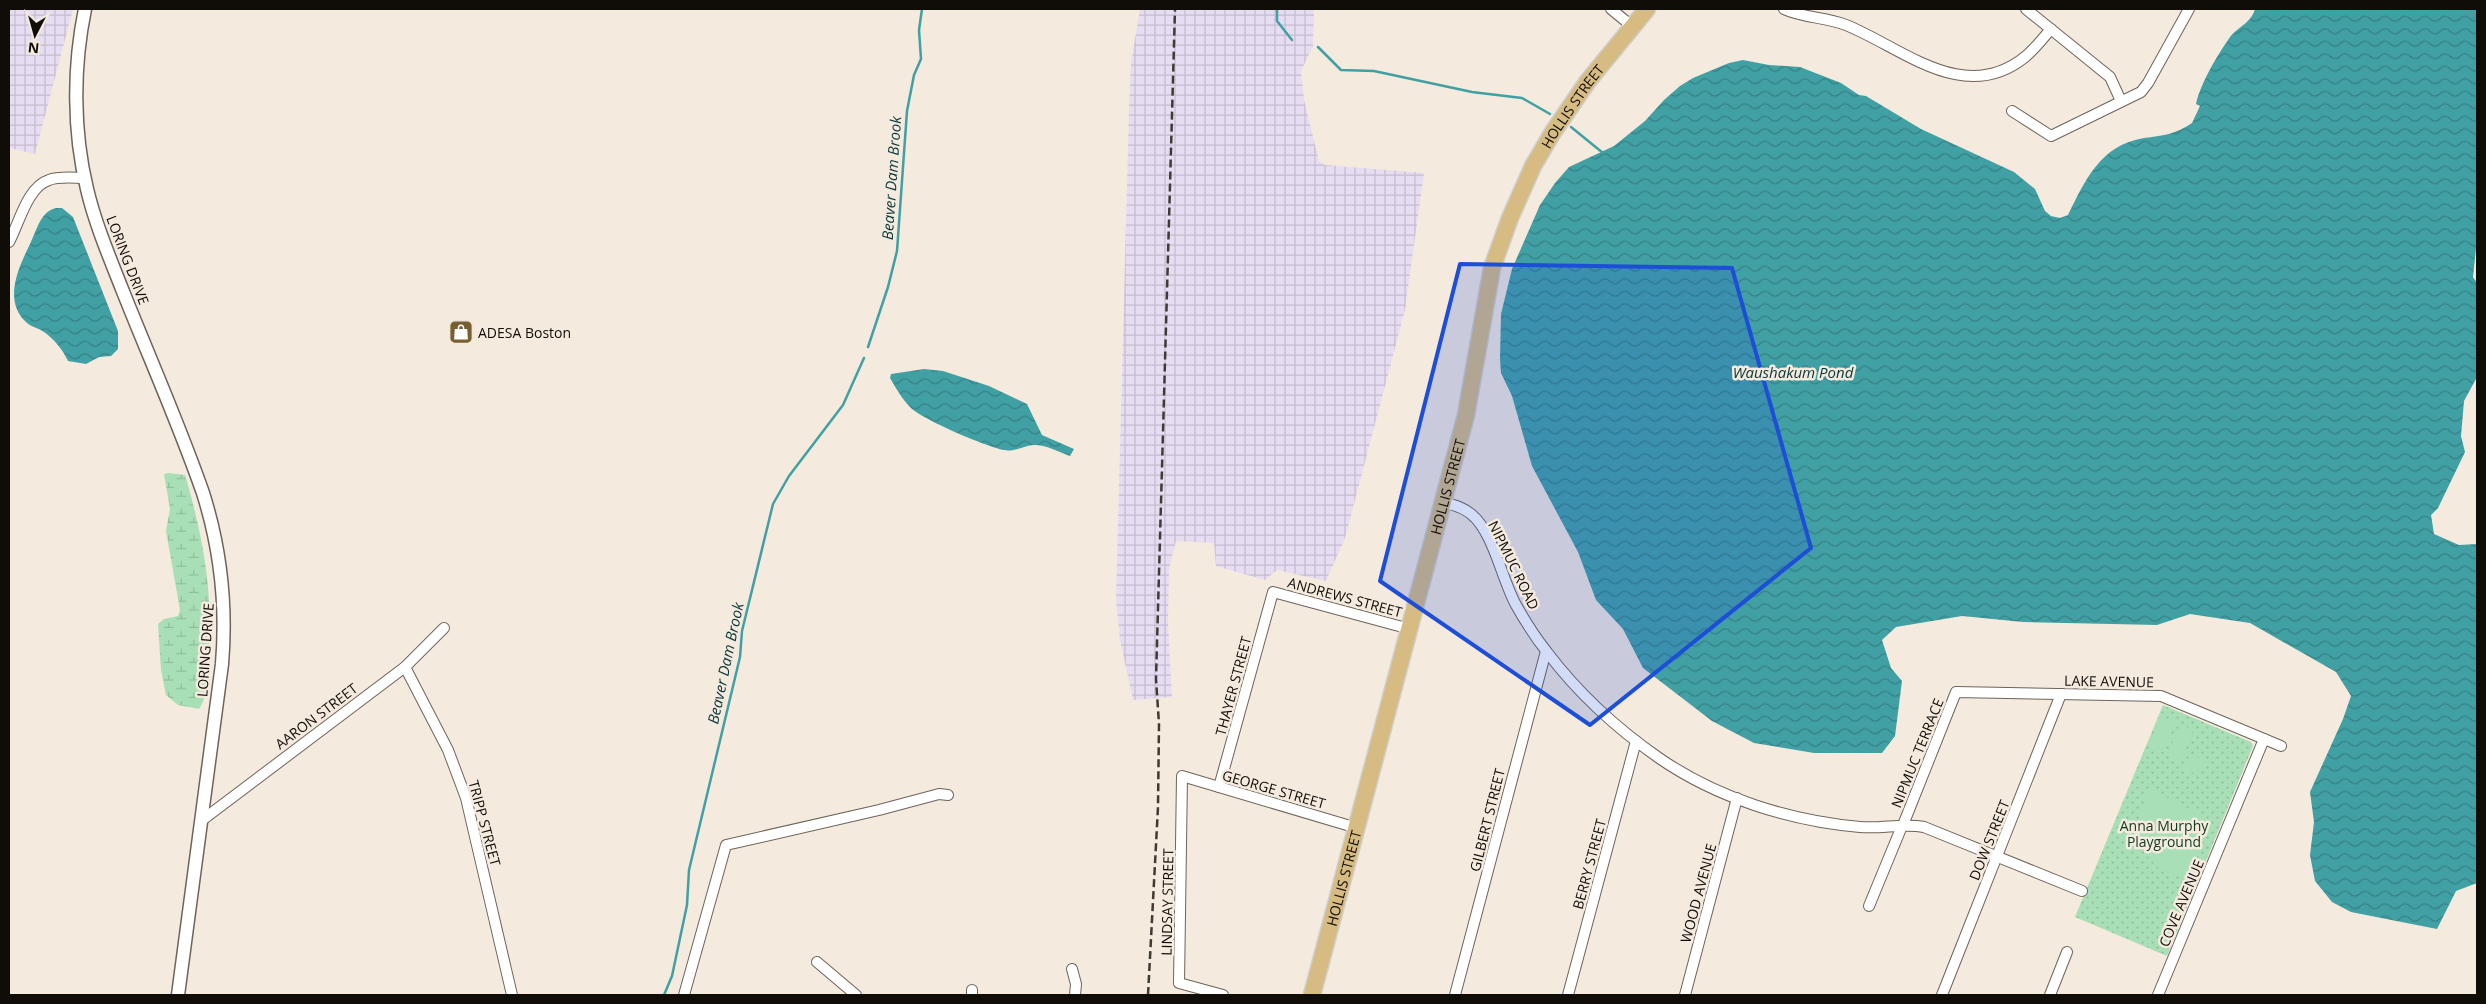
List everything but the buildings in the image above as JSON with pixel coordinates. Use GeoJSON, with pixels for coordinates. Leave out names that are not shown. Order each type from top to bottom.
{"type":"FeatureCollection","features":[{"type":"Feature","properties":{"kind":"main road","name":"HOLLIS STREET"},"geometry":{"type":"LineString","coordinates":[[1312,995],[1470,394],[1492,268],[1510,218],[1533,166],[1553,132],[1588,81],[1647,9]]}},
{"type":"Feature","properties":{"kind":"street","name":"LORING DRIVE"},"geometry":{"type":"LineString","coordinates":[[85,9],[78,48],[76,84],[78,131],[85,178],[101,235],[198,477],[218,549],[225,611],[224,642],[178,995]]}},
{"type":"Feature","properties":{"kind":"street"},"geometry":{"type":"LineString","coordinates":[[1610,9],[1633,27]]}},
{"type":"Feature","properties":{"kind":"street"},"geometry":{"type":"LineString","coordinates":[[1784,9],[1848,26],[1922,63],[1967,77],[1981,76],[2000,71],[2025,58],[2051,29]]}},
{"type":"Feature","properties":{"kind":"street"},"geometry":{"type":"LineString","coordinates":[[2026,9],[2110,77],[2121,102]]}},
{"type":"Feature","properties":{"kind":"street"},"geometry":{"type":"LineString","coordinates":[[2012,111],[2050,136],[2141,92],[2148,83],[2189,9]]}},
{"type":"Feature","properties":{"kind":"street"},"geometry":{"type":"LineString","coordinates":[[9,242],[33,193],[39,186],[54,179],[85,178]]}},
{"type":"Feature","properties":{"kind":"street","name":"NIPMUC ROAD"},"geometry":{"type":"LineString","coordinates":[[1443,502],[1472,514],[1484,529],[1516,604],[1546,651],[1585,697],[1660,759],[1692,777],[1738,798],[1777,812],[1814,821],[1867,828],[1924,827],[2082,891]]}},
{"type":"Feature","properties":{"kind":"street","name":"ANDREWS STREET"},"geometry":{"type":"LineString","coordinates":[[1272,592],[1410,628]]}},
{"type":"Feature","properties":{"kind":"street","name":"THAYER STREET"},"geometry":{"type":"LineString","coordinates":[[1220,787],[1272,592]]}},
{"type":"Feature","properties":{"kind":"street","name":"AARON STREET"},"geometry":{"type":"LineString","coordinates":[[201,821],[405,667],[444,628]]}},
{"type":"Feature","properties":{"kind":"street","name":"GILBERT STREET"},"geometry":{"type":"LineString","coordinates":[[1455,995],[1546,651]]}},
{"type":"Feature","properties":{"kind":"street","name":"TRIPP STREET"},"geometry":{"type":"LineString","coordinates":[[405,667],[448,750],[462,785],[512,995]]}},
{"type":"Feature","properties":{"kind":"street","name":"LAKE AVENUE"},"geometry":{"type":"LineString","coordinates":[[1956,692],[2154,695],[2168,698],[2281,746]]}},
{"type":"Feature","properties":{"kind":"street","name":"NIPMUC TERRACE"},"geometry":{"type":"LineString","coordinates":[[1869,906],[1956,692]]}},
{"type":"Feature","properties":{"kind":"street","name":"DOW STREET"},"geometry":{"type":"LineString","coordinates":[[1942,995],[2062,694]]}},
{"type":"Feature","properties":{"kind":"street","name":"COVE AVENUE"},"geometry":{"type":"LineString","coordinates":[[2158,995],[2264,739]]}},
{"type":"Feature","properties":{"kind":"street","name":"BERRY STREET"},"geometry":{"type":"LineString","coordinates":[[1568,995],[1636,741]]}},
{"type":"Feature","properties":{"kind":"street","name":"GEORGE STREET"},"geometry":{"type":"LineString","coordinates":[[1182,776],[1357,828]]}},
{"type":"Feature","properties":{"kind":"street","name":"LINDSAY STREET"},"geometry":{"type":"LineString","coordinates":[[1182,776],[1179,983],[1223,995]]}},
{"type":"Feature","properties":{"kind":"street"},"geometry":{"type":"LineString","coordinates":[[684,995],[726,845],[879,810],[939,794],[948,795]]}},
{"type":"Feature","properties":{"kind":"street","name":"WOOD AVENUE"},"geometry":{"type":"LineString","coordinates":[[1685,995],[1738,798]]}},
{"type":"Feature","properties":{"kind":"street"},"geometry":{"type":"LineString","coordinates":[[2050,995],[2067,952]]}},
{"type":"Feature","properties":{"kind":"street"},"geometry":{"type":"LineString","coordinates":[[817,962],[856,995]]}},
{"type":"Feature","properties":{"kind":"street"},"geometry":{"type":"LineString","coordinates":[[1072,968],[1076,984],[1075,995]]}},
{"type":"Feature","properties":{"kind":"highlighted area"},"geometry":{"type":"Polygon","coordinates":[[[1460,264],[1732,268],[1811,548],[1590,725],[1380,581],[1460,264]]]}},
{"type":"Feature","properties":{"kind":"shaded area"},"geometry":{"type":"Polygon","coordinates":[[[9,9],[73,9],[35,154],[9,148],[9,9]]]}},
{"type":"Feature","properties":{"kind":"shaded area"},"geometry":{"type":"Polygon","coordinates":[[[1140,9],[1314,9],[1313,46],[1301,71],[1304,100],[1319,161],[1325,165],[1424,173],[1405,310],[1345,538],[1326,581],[1277,570],[1265,580],[1216,566],[1214,543],[1176,541],[1169,569],[1168,623],[1172,697],[1133,700],[1120,640],[1116,600],[1129,109],[1131,63],[1140,9]]]}},
{"type":"Feature","properties":{"kind":"green space"},"geometry":{"type":"Polygon","coordinates":[[[164,474],[185,475],[192,499],[206,568],[210,639],[207,688],[199,709],[178,705],[166,695],[161,670],[158,624],[164,619],[178,616],[180,610],[166,531],[170,509],[164,474]]]}},
{"type":"Feature","properties":{"kind":"green space","name":"Anna Murphy Playground"},"geometry":{"type":"Polygon","coordinates":[[[2163,705],[2251,742],[2253,746],[2167,956],[2075,917],[2163,705]]]}},
{"type":"Feature","properties":{"kind":"green space"},"geometry":{"type":"Polygon","coordinates":[[[2162,716],[2175,722],[2163,752],[2149,746],[2162,716]]]}},
{"type":"Feature","properties":{"kind":"green space"},"geometry":{"type":"Polygon","coordinates":[[[2180,724],[2194,730],[2181,760],[2168,754],[2180,724]]]}},
{"type":"Feature","properties":{"kind":"green space"},"geometry":{"type":"Polygon","coordinates":[[[2190,754],[2204,760],[2199,775],[2183,769],[2190,754]]]}},
{"type":"Feature","properties":{"kind":"green space"},"geometry":{"type":"Polygon","coordinates":[[[2151,789],[2210,820],[2183,879],[2157,867],[2136,843],[2141,809],[2151,789]]]}},
{"type":"Feature","properties":{"kind":"water","name":"Waushakum Pond"},"geometry":{"type":"Polygon","coordinates":[[[2255,9],[2477,9],[2477,239],[2473,277],[2477,283],[2477,377],[2464,401],[2461,436],[2465,452],[2438,508],[2431,515],[2434,534],[2459,545],[2477,544],[2477,883],[2456,891],[2437,929],[2351,912],[2332,902],[2315,881],[2310,855],[2314,822],[2310,792],[2343,719],[2351,696],[2336,672],[2250,623],[2190,614],[2157,625],[2023,622],[1962,616],[1896,627],[1882,640],[1891,668],[1902,681],[1895,736],[1882,753],[1814,753],[1754,743],[1712,721],[1643,668],[1623,629],[1596,600],[1578,552],[1532,466],[1512,396],[1501,373],[1501,314],[1512,269],[1540,205],[1569,167],[1614,146],[1645,121],[1680,86],[1693,78],[1729,63],[1743,60],[1769,65],[1800,67],[1841,83],[1921,129],[2014,172],[2035,189],[2045,211],[2051,216],[2060,218],[2068,215],[2096,166],[2116,148],[2129,142],[2175,132],[2192,123],[2200,106],[2196,104],[2198,96],[2210,69],[2233,33],[2248,21],[2255,9]]]}},
{"type":"Feature","properties":{"kind":"water"},"geometry":{"type":"Polygon","coordinates":[[[56,208],[62,208],[73,217],[118,331],[118,349],[111,356],[99,357],[86,364],[68,361],[61,349],[51,338],[27,323],[15,305],[15,284],[21,263],[43,217],[46,213],[56,208]]]}},
{"type":"Feature","properties":{"kind":"water"},"geometry":{"type":"Polygon","coordinates":[[[924,369],[943,371],[989,386],[1027,404],[1042,435],[1074,449],[1070,456],[1038,445],[1004,450],[940,425],[910,407],[890,378],[891,374],[924,369]]]}},
{"type":"Feature","properties":{"kind":"waterway","name":"Beaver Dam Brook"},"geometry":{"type":"LineString","coordinates":[[868,347],[888,287],[897,251],[907,111],[914,75],[921,59],[919,30],[922,9]]}},
{"type":"Feature","properties":{"kind":"waterway"},"geometry":{"type":"LineString","coordinates":[[1277,9],[1277,21],[1292,40]]}},
{"type":"Feature","properties":{"kind":"waterway"},"geometry":{"type":"LineString","coordinates":[[1318,47],[1341,70],[1374,71],[1472,92],[1522,98],[1550,114]]}},
{"type":"Feature","properties":{"kind":"waterway"},"geometry":{"type":"LineString","coordinates":[[1571,127],[1603,153]]}},
{"type":"Feature","properties":{"kind":"waterway","name":"Beaver Dam Brook"},"geometry":{"type":"LineString","coordinates":[[664,995],[672,976],[687,905],[689,870],[740,657],[742,631],[773,504],[789,476],[843,405],[864,358]]}},
{"type":"Feature","properties":{"kind":"railway"},"geometry":{"type":"LineString","coordinates":[[1148,995],[1158,807],[1159,724],[1156,679],[1175,9]]}},
{"type":"Feature","properties":{"kind":"place","name":"ADESA Boston"},"geometry":{"type":"Point","coordinates":[461,332]}}]}
